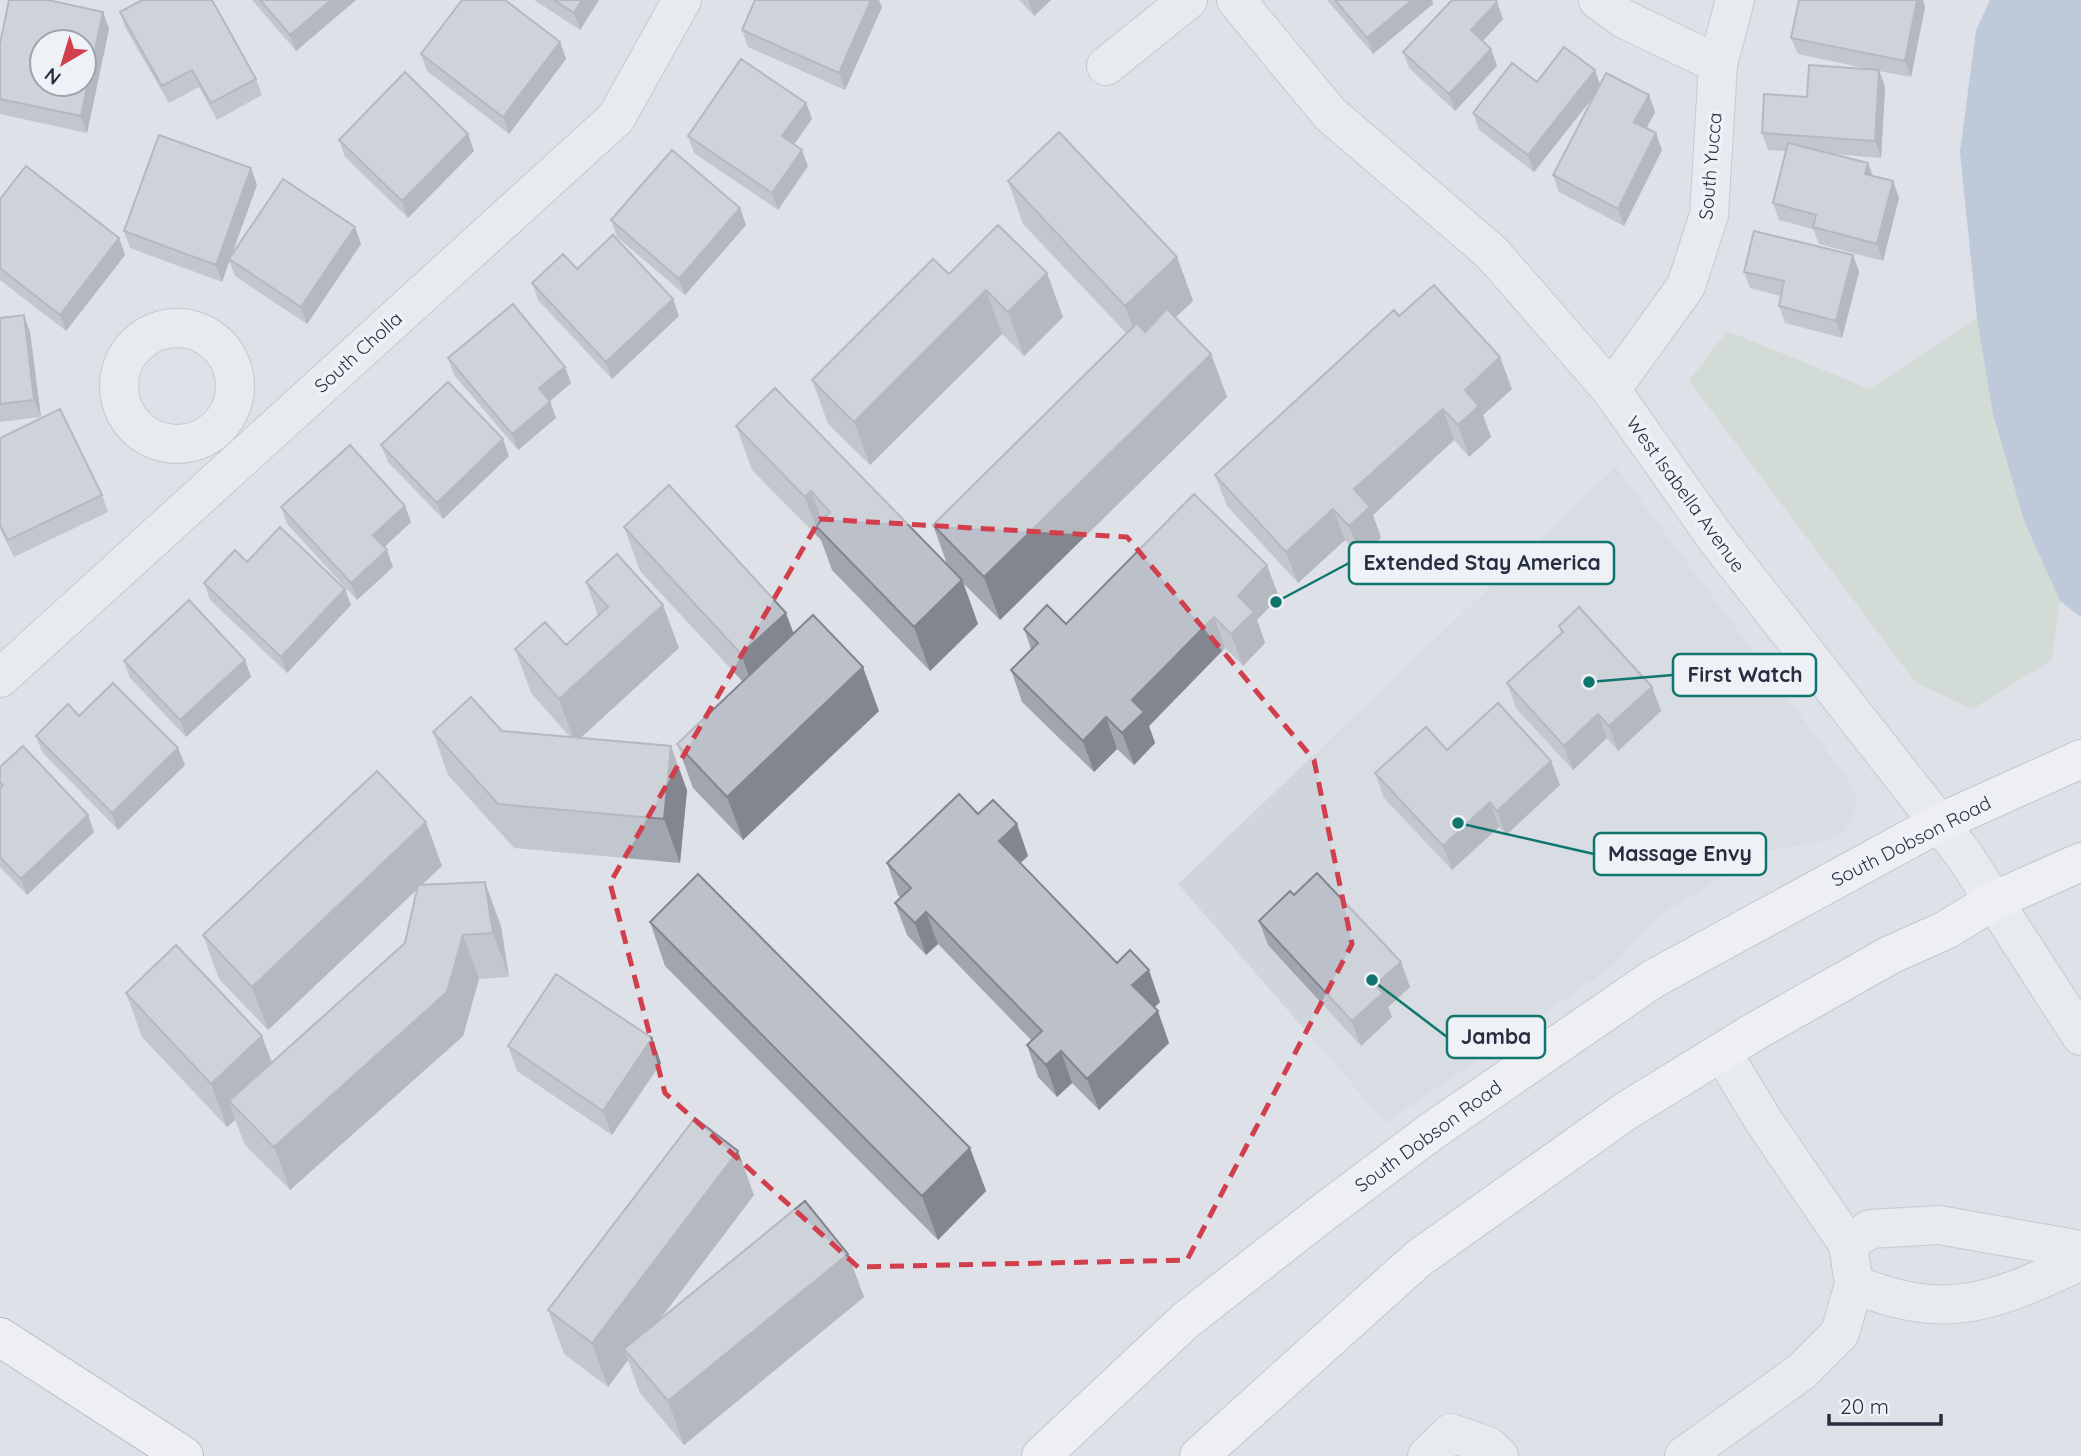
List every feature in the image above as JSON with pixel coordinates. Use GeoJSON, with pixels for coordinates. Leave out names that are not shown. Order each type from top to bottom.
{"type":"FeatureCollection","features":[{"type":"Feature","properties":{"kind":"main road","name":"South Dobson Road"},"geometry":{"type":"LineString","coordinates":[[1041,1456],[1186,1320],[1432,1131],[1653,979],[1940,823],[2081,759]]}},
{"type":"Feature","properties":{"kind":"main road"},"geometry":{"type":"LineString","coordinates":[[1199,1456],[1419,1258],[1614,1118],[1722,1052],[1890,956],[1945,930],[1993,901],[2081,862]]}},
{"type":"Feature","properties":{"kind":"main road"},"geometry":{"type":"LineString","coordinates":[[0,1337],[184,1456]]}},
{"type":"Feature","properties":{"kind":"street","name":"South Cholla"},"geometry":{"type":"LineString","coordinates":[[0,678],[616,118],[682,0]]}},
{"type":"Feature","properties":{"kind":"street"},"geometry":{"type":"LineString","coordinates":[[1106,66],[1188,0]]}},
{"type":"Feature","properties":{"kind":"street","name":"West Isabella Avenue"},"geometry":{"type":"LineString","coordinates":[[1236,0],[1330,114],[1492,253],[1611,390],[1718,541],[1940,823],[2081,1036]]}},
{"type":"Feature","properties":{"kind":"street"},"geometry":{"type":"LineString","coordinates":[[1598,0],[1624,19],[1718,64]]}},
{"type":"Feature","properties":{"kind":"street","name":"South Yucca"},"geometry":{"type":"LineString","coordinates":[[1611,390],[1686,286],[1709,215],[1718,64],[1735,0]]}},
{"type":"Feature","properties":{"kind":"street"},"geometry":{"type":"LineString","coordinates":[[216,429],[242,456]]}},
{"type":"Feature","properties":{"kind":"street"},"geometry":{"type":"LineString","coordinates":[[1684,1456],[1801,1372],[1831,1343],[1840,1333],[1854,1284],[1848,1244],[1763,1120],[1722,1052]]}},
{"type":"Feature","properties":{"kind":"street"},"geometry":{"type":"LineString","coordinates":[[1848,1244],[1870,1229],[1939,1225],[2081,1251]]}},
{"type":"Feature","properties":{"kind":"street"},"geometry":{"type":"LineString","coordinates":[[1854,1284],[1887,1298],[1945,1306],[1989,1300],[2081,1261]]}},
{"type":"Feature","properties":{"kind":"street"},"geometry":{"type":"LineString","coordinates":[[1427,1456],[1451,1433],[1488,1446],[1499,1456]]}},
{"type":"Feature","properties":{"kind":"highlighted area"},"geometry":{"type":"Polygon","coordinates":[[[820,519],[1127,537],[1314,760],[1352,944],[1187,1260],[858,1267],[665,1093],[610,883],[820,519]]]}},
{"type":"Feature","properties":{"kind":"shaded area"},"geometry":{"type":"Polygon","coordinates":[[[1616,467],[1844,774],[1857,797],[1856,809],[1842,834],[1826,840],[1763,852],[1663,913],[1611,967],[1386,1123],[1178,884],[1616,467]]]}},
{"type":"Feature","properties":{"kind":"green space"},"geometry":{"type":"Polygon","coordinates":[[[1977,318],[2006,459],[2060,601],[2052,660],[1972,709],[1915,682],[1689,381],[1727,331],[1870,389],[1977,318]]]}},
{"type":"Feature","properties":{"kind":"water"},"geometry":{"type":"Polygon","coordinates":[[[1990,0],[2081,0],[2081,617],[2060,601],[2025,523],[1993,414],[1977,318],[1960,152],[1976,30],[1990,0]]]}},
{"type":"Feature","properties":{"kind":"building"},"geometry":{"type":"Polygon","coordinates":[[[9,0],[48,0],[103,12],[98,36],[98,28],[28,28],[28,98],[85,98],[81,116],[0,99],[0,44],[9,0]]]}},
{"type":"Feature","properties":{"kind":"building"},"geometry":{"type":"Polygon","coordinates":[[[142,0],[212,0],[256,79],[211,103],[192,70],[162,86],[120,12],[142,0]]]}},
{"type":"Feature","properties":{"kind":"building"},"geometry":{"type":"Polygon","coordinates":[[[260,0],[331,0],[290,35],[260,0]]]}},
{"type":"Feature","properties":{"kind":"building"},"geometry":{"type":"Polygon","coordinates":[[[462,0],[505,0],[560,42],[503,117],[421,54],[462,0]]]}},
{"type":"Feature","properties":{"kind":"building"},"geometry":{"type":"Polygon","coordinates":[[[554,0],[582,0],[574,13],[554,0]]]}},
{"type":"Feature","properties":{"kind":"building"},"geometry":{"type":"Polygon","coordinates":[[[755,0],[871,0],[839,73],[742,30],[755,0]]]}},
{"type":"Feature","properties":{"kind":"building"},"geometry":{"type":"Polygon","coordinates":[[[1335,0],[1412,0],[1367,38],[1335,0]]]}},
{"type":"Feature","properties":{"kind":"building"},"geometry":{"type":"Polygon","coordinates":[[[1452,0],[1497,2],[1471,30],[1491,49],[1449,94],[1403,52],[1452,0]]]}},
{"type":"Feature","properties":{"kind":"building"},"geometry":{"type":"Polygon","coordinates":[[[1799,0],[1917,0],[1905,61],[1791,38],[1799,0]]]}},
{"type":"Feature","properties":{"kind":"building"},"geometry":{"type":"Polygon","coordinates":[[[1564,47],[1595,70],[1528,155],[1473,113],[1512,63],[1537,82],[1564,47]]]}},
{"type":"Feature","properties":{"kind":"building"},"geometry":{"type":"Polygon","coordinates":[[[741,59],[806,103],[782,136],[802,150],[772,193],[688,136],[741,59]]]}},
{"type":"Feature","properties":{"kind":"building"},"geometry":{"type":"Polygon","coordinates":[[[1809,65],[1879,70],[1875,141],[1762,133],[1764,94],[1807,97],[1809,65]]]}},
{"type":"Feature","properties":{"kind":"building"},"geometry":{"type":"Polygon","coordinates":[[[405,72],[468,134],[402,201],[339,140],[405,72]]]}},
{"type":"Feature","properties":{"kind":"building"},"geometry":{"type":"Polygon","coordinates":[[[1606,73],[1649,95],[1634,122],[1656,133],[1618,209],[1553,175],[1606,73]]]}},
{"type":"Feature","properties":{"kind":"building"},"geometry":{"type":"Polygon","coordinates":[[[1059,132],[1177,257],[1125,306],[1008,181],[1059,132]]]}},
{"type":"Feature","properties":{"kind":"building"},"geometry":{"type":"Polygon","coordinates":[[[159,135],[251,168],[216,265],[124,231],[159,135]]]}},
{"type":"Feature","properties":{"kind":"building"},"geometry":{"type":"Polygon","coordinates":[[[1788,143],[1868,163],[1865,174],[1893,181],[1877,244],[1813,227],[1816,215],[1773,203],[1788,143]]]}},
{"type":"Feature","properties":{"kind":"building"},"geometry":{"type":"Polygon","coordinates":[[[672,150],[740,208],[679,279],[611,220],[672,150]]]}},
{"type":"Feature","properties":{"kind":"building"},"geometry":{"type":"Polygon","coordinates":[[[26,166],[119,238],[60,315],[0,268],[0,199],[26,166]]]}},
{"type":"Feature","properties":{"kind":"building"},"geometry":{"type":"Polygon","coordinates":[[[283,179],[355,227],[301,307],[229,259],[283,179]]]}},
{"type":"Feature","properties":{"kind":"building"},"geometry":{"type":"Polygon","coordinates":[[[998,225],[1047,273],[1008,312],[986,290],[854,422],[812,380],[933,259],[949,274],[998,225]]]}},
{"type":"Feature","properties":{"kind":"building"},"geometry":{"type":"Polygon","coordinates":[[[1754,231],[1853,255],[1836,321],[1779,306],[1784,281],[1744,272],[1754,231]]]}},
{"type":"Feature","properties":{"kind":"building"},"geometry":{"type":"Polygon","coordinates":[[[613,235],[673,299],[606,362],[532,283],[563,254],[577,269],[613,235]]]}},
{"type":"Feature","properties":{"kind":"building"},"geometry":{"type":"Polygon","coordinates":[[[1434,285],[1500,357],[1465,390],[1479,406],[1458,425],[1443,409],[1354,489],[1370,507],[1349,526],[1333,509],[1286,552],[1215,475],[1394,310],[1399,316],[1434,285]]]}},
{"type":"Feature","properties":{"kind":"building"},"geometry":{"type":"Polygon","coordinates":[[[513,304],[565,367],[539,388],[550,402],[512,434],[448,358],[513,304]]]}},
{"type":"Feature","properties":{"kind":"building"},"geometry":{"type":"Polygon","coordinates":[[[1167,309],[1211,354],[984,577],[933,525],[1137,323],[1145,332],[1167,309]]]}},
{"type":"Feature","properties":{"kind":"building"},"geometry":{"type":"Polygon","coordinates":[[[24,315],[34,400],[0,404],[0,318],[24,315]]]}},
{"type":"Feature","properties":{"kind":"building"},"geometry":{"type":"Polygon","coordinates":[[[448,382],[503,439],[437,503],[381,445],[448,382]]]}},
{"type":"Feature","properties":{"kind":"building"},"geometry":{"type":"Polygon","coordinates":[[[775,388],[962,580],[914,627],[816,526],[830,512],[811,491],[805,497],[736,426],[775,388]]]}},
{"type":"Feature","properties":{"kind":"building"},"geometry":{"type":"Polygon","coordinates":[[[60,409],[102,495],[8,540],[0,525],[0,438],[60,409]]]}},
{"type":"Feature","properties":{"kind":"building"},"geometry":{"type":"Polygon","coordinates":[[[350,445],[405,506],[373,535],[387,550],[351,583],[281,507],[350,445]]]}},
{"type":"Feature","properties":{"kind":"building"},"geometry":{"type":"Polygon","coordinates":[[[669,485],[786,613],[741,654],[624,527],[669,485]]]}},
{"type":"Feature","properties":{"kind":"building"},"geometry":{"type":"Polygon","coordinates":[[[1194,494],[1267,565],[1238,596],[1254,612],[1231,634],[1214,617],[1132,700],[1144,712],[1122,733],[1106,717],[1083,741],[1011,670],[1038,643],[1024,629],[1047,605],[1066,624],[1194,494]]]}},
{"type":"Feature","properties":{"kind":"building"},"geometry":{"type":"Polygon","coordinates":[[[280,527],[345,589],[281,657],[204,583],[235,550],[247,562],[280,527]]]}},
{"type":"Feature","properties":{"kind":"building"},"geometry":{"type":"Polygon","coordinates":[[[617,554],[663,605],[559,699],[515,649],[545,622],[566,645],[608,607],[586,582],[617,554]]]}},
{"type":"Feature","properties":{"kind":"building"},"geometry":{"type":"Polygon","coordinates":[[[189,600],[245,660],[180,720],[124,661],[189,600]]]}},
{"type":"Feature","properties":{"kind":"building"},"geometry":{"type":"Polygon","coordinates":[[[1579,607],[1652,687],[1609,726],[1598,714],[1564,746],[1507,683],[1563,632],[1559,626],[1579,607]]]}},
{"type":"Feature","properties":{"kind":"building"},"geometry":{"type":"Polygon","coordinates":[[[813,615],[863,667],[727,797],[677,744],[813,615]]]}},
{"type":"Feature","properties":{"kind":"building"},"geometry":{"type":"Polygon","coordinates":[[[113,683],[178,748],[112,813],[36,736],[68,704],[79,716],[113,683]]]}},
{"type":"Feature","properties":{"kind":"building"},"geometry":{"type":"Polygon","coordinates":[[[471,697],[502,731],[671,746],[664,819],[498,804],[433,732],[471,697]]]}},
{"type":"Feature","properties":{"kind":"building"},"geometry":{"type":"Polygon","coordinates":[[[1498,703],[1551,761],[1497,811],[1490,802],[1443,846],[1375,773],[1426,727],[1447,750],[1498,703]]]}},
{"type":"Feature","properties":{"kind":"building"},"geometry":{"type":"Polygon","coordinates":[[[23,746],[88,815],[21,879],[0,857],[0,789],[3,785],[0,782],[0,767],[23,746]]]}},
{"type":"Feature","properties":{"kind":"building"},"geometry":{"type":"Polygon","coordinates":[[[377,771],[426,822],[252,987],[203,935],[377,771]]]}},
{"type":"Feature","properties":{"kind":"building"},"geometry":{"type":"Polygon","coordinates":[[[959,794],[978,814],[993,800],[1017,824],[999,841],[1117,963],[1130,950],[1149,970],[1132,985],[1158,1011],[1087,1079],[1061,1051],[1046,1065],[1027,1045],[1042,1031],[926,912],[915,923],[895,903],[911,888],[887,863],[959,794]]]}},
{"type":"Feature","properties":{"kind":"building"},"geometry":{"type":"Polygon","coordinates":[[[1317,873],[1401,962],[1375,985],[1383,993],[1352,1021],[1259,921],[1290,891],[1294,895],[1317,873]]]}},
{"type":"Feature","properties":{"kind":"building"},"geometry":{"type":"Polygon","coordinates":[[[698,874],[970,1148],[922,1196],[650,922],[698,874]]]}},
{"type":"Feature","properties":{"kind":"building"},"geometry":{"type":"Polygon","coordinates":[[[485,882],[493,933],[463,935],[447,992],[274,1147],[229,1101],[405,943],[418,885],[485,882]]]}},
{"type":"Feature","properties":{"kind":"building"},"geometry":{"type":"Polygon","coordinates":[[[176,945],[262,1036],[211,1084],[126,993],[176,945]]]}},
{"type":"Feature","properties":{"kind":"building"},"geometry":{"type":"Polygon","coordinates":[[[556,974],[652,1038],[603,1111],[508,1046],[556,974]]]}},
{"type":"Feature","properties":{"kind":"building"},"geometry":{"type":"Polygon","coordinates":[[[695,1118],[738,1151],[592,1343],[548,1310],[695,1118]]]}},
{"type":"Feature","properties":{"kind":"building"},"geometry":{"type":"Polygon","coordinates":[[[805,1201],[848,1254],[668,1401],[624,1349],[805,1201]]]}},
{"type":"Feature","properties":{"kind":"place","name":"Extended Stay America"},"geometry":{"type":"Point","coordinates":[1276,602]}},
{"type":"Feature","properties":{"kind":"place","name":"First Watch"},"geometry":{"type":"Point","coordinates":[1589,682]}},
{"type":"Feature","properties":{"kind":"place","name":"Massage Envy"},"geometry":{"type":"Point","coordinates":[1458,823]}},
{"type":"Feature","properties":{"kind":"place","name":"Jamba"},"geometry":{"type":"Point","coordinates":[1372,980]}}]}
